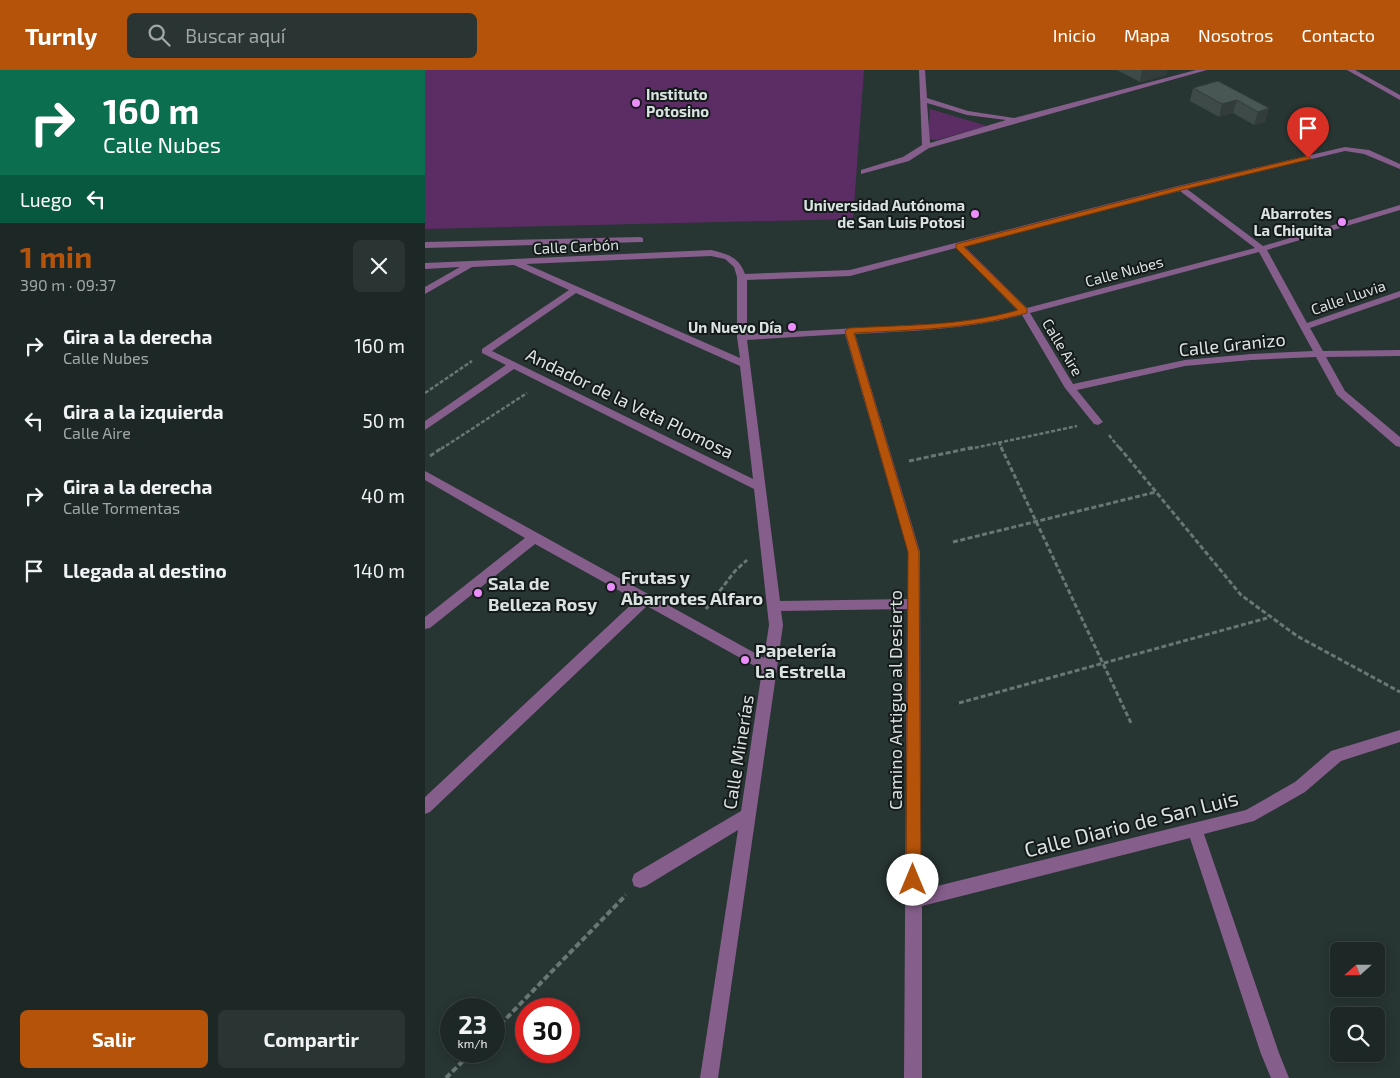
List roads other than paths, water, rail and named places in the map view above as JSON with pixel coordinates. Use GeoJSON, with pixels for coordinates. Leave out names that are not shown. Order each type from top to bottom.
{"type":"FeatureCollection","features":[{"type":"Feature","properties":{"kind":"street"},"geometry":{"type":"LineString","coordinates":[[922,70],[927,146]]}},
{"type":"Feature","properties":{"kind":"street"},"geometry":{"type":"LineString","coordinates":[[864,172],[907,159],[927,146],[1015,120],[1204,70]]}},
{"type":"Feature","properties":{"kind":"street"},"geometry":{"type":"LineString","coordinates":[[1350,70],[1400,98]]}},
{"type":"Feature","properties":{"kind":"street"},"geometry":{"type":"LineString","coordinates":[[923,99],[967,113],[1015,120]]}},
{"type":"Feature","properties":{"kind":"street"},"geometry":{"type":"LineString","coordinates":[[742,277],[850,273],[1181,188],[1345,150],[1356,149],[1400,167]]}},
{"type":"Feature","properties":{"kind":"street"},"geometry":{"type":"LineString","coordinates":[[1181,188],[1262,249],[1321,353],[1341,393],[1400,443]]}},
{"type":"Feature","properties":{"kind":"street","name":"Calle Nubes"},"geometry":{"type":"LineString","coordinates":[[743,337],[949,326],[997,319],[1262,249],[1400,207]]}},
{"type":"Feature","properties":{"kind":"street"},"geometry":{"type":"LineString","coordinates":[[425,245],[640,240]]}},
{"type":"Feature","properties":{"kind":"street","name":"Calle Aire"},"geometry":{"type":"LineString","coordinates":[[959,246],[1024,311],[1070,388],[1097,422]]}},
{"type":"Feature","properties":{"kind":"street","name":"Calle Carbón"},"geometry":{"type":"LineString","coordinates":[[425,266],[711,253],[728,257],[738,266],[742,277]]}},
{"type":"Feature","properties":{"kind":"street"},"geometry":{"type":"LineString","coordinates":[[516,262],[746,365]]}},
{"type":"Feature","properties":{"kind":"street"},"geometry":{"type":"LineString","coordinates":[[425,291],[470,265]]}},
{"type":"Feature","properties":{"kind":"street","name":"Calle Minerías"},"geometry":{"type":"LineString","coordinates":[[709,1078],[776,625],[743,337],[742,277]]}},
{"type":"Feature","properties":{"kind":"street","name":"Andador de la Veta Plomosa"},"geometry":{"type":"LineString","coordinates":[[576,289],[485,351],[760,487]]}},
{"type":"Feature","properties":{"kind":"street","name":"Calle Lluvia"},"geometry":{"type":"LineString","coordinates":[[1305,327],[1400,294]]}},
{"type":"Feature","properties":{"kind":"street","name":"Camino Antiguo al Desierto"},"geometry":{"type":"LineString","coordinates":[[849,331],[914,552],[913,1078]]}},
{"type":"Feature","properties":{"kind":"street","name":"Calle Granizo"},"geometry":{"type":"LineString","coordinates":[[1070,388],[1199,361],[1321,353],[1400,353]]}},
{"type":"Feature","properties":{"kind":"street"},"geometry":{"type":"LineString","coordinates":[[425,426],[513,365]]}},
{"type":"Feature","properties":{"kind":"street"},"geometry":{"type":"LineString","coordinates":[[425,475],[534,538],[770,668]]}},
{"type":"Feature","properties":{"kind":"street"},"geometry":{"type":"LineString","coordinates":[[425,624],[534,538]]}},
{"type":"Feature","properties":{"kind":"street"},"geometry":{"type":"LineString","coordinates":[[425,808],[645,599]]}},
{"type":"Feature","properties":{"kind":"street"},"geometry":{"type":"LineString","coordinates":[[774,606],[914,604]]}},
{"type":"Feature","properties":{"kind":"street","name":"Calle Diario de San Luis"},"geometry":{"type":"LineString","coordinates":[[913,900],[1249,816],[1300,787],[1336,756],[1400,736]]}},
{"type":"Feature","properties":{"kind":"street"},"geometry":{"type":"LineString","coordinates":[[640,880],[747,816]]}},
{"type":"Feature","properties":{"kind":"street"},"geometry":{"type":"LineString","coordinates":[[1195,830],[1270,1054],[1280,1078]]}},
{"type":"Feature","properties":{"kind":"place","name":"Instituto Potosino"},"geometry":{"type":"Point","coordinates":[636,103]}},
{"type":"Feature","properties":{"kind":"place","name":"Universidad Autónoma de San Luis Potosi"},"geometry":{"type":"Point","coordinates":[975,214]}},
{"type":"Feature","properties":{"kind":"place","name":"Abarrotes La Chiquita"},"geometry":{"type":"Point","coordinates":[1342,222]}},
{"type":"Feature","properties":{"kind":"place","name":"Un Nuevo Día"},"geometry":{"type":"Point","coordinates":[792,327]}},
{"type":"Feature","properties":{"kind":"place","name":"Frutas y Abarrotes Alfaro"},"geometry":{"type":"Point","coordinates":[611,587]}},
{"type":"Feature","properties":{"kind":"place","name":"Sala de Belleza Rosy"},"geometry":{"type":"Point","coordinates":[478,593]}},
{"type":"Feature","properties":{"kind":"place","name":"Papelería La Estrella"},"geometry":{"type":"Point","coordinates":[745,660]}}]}
